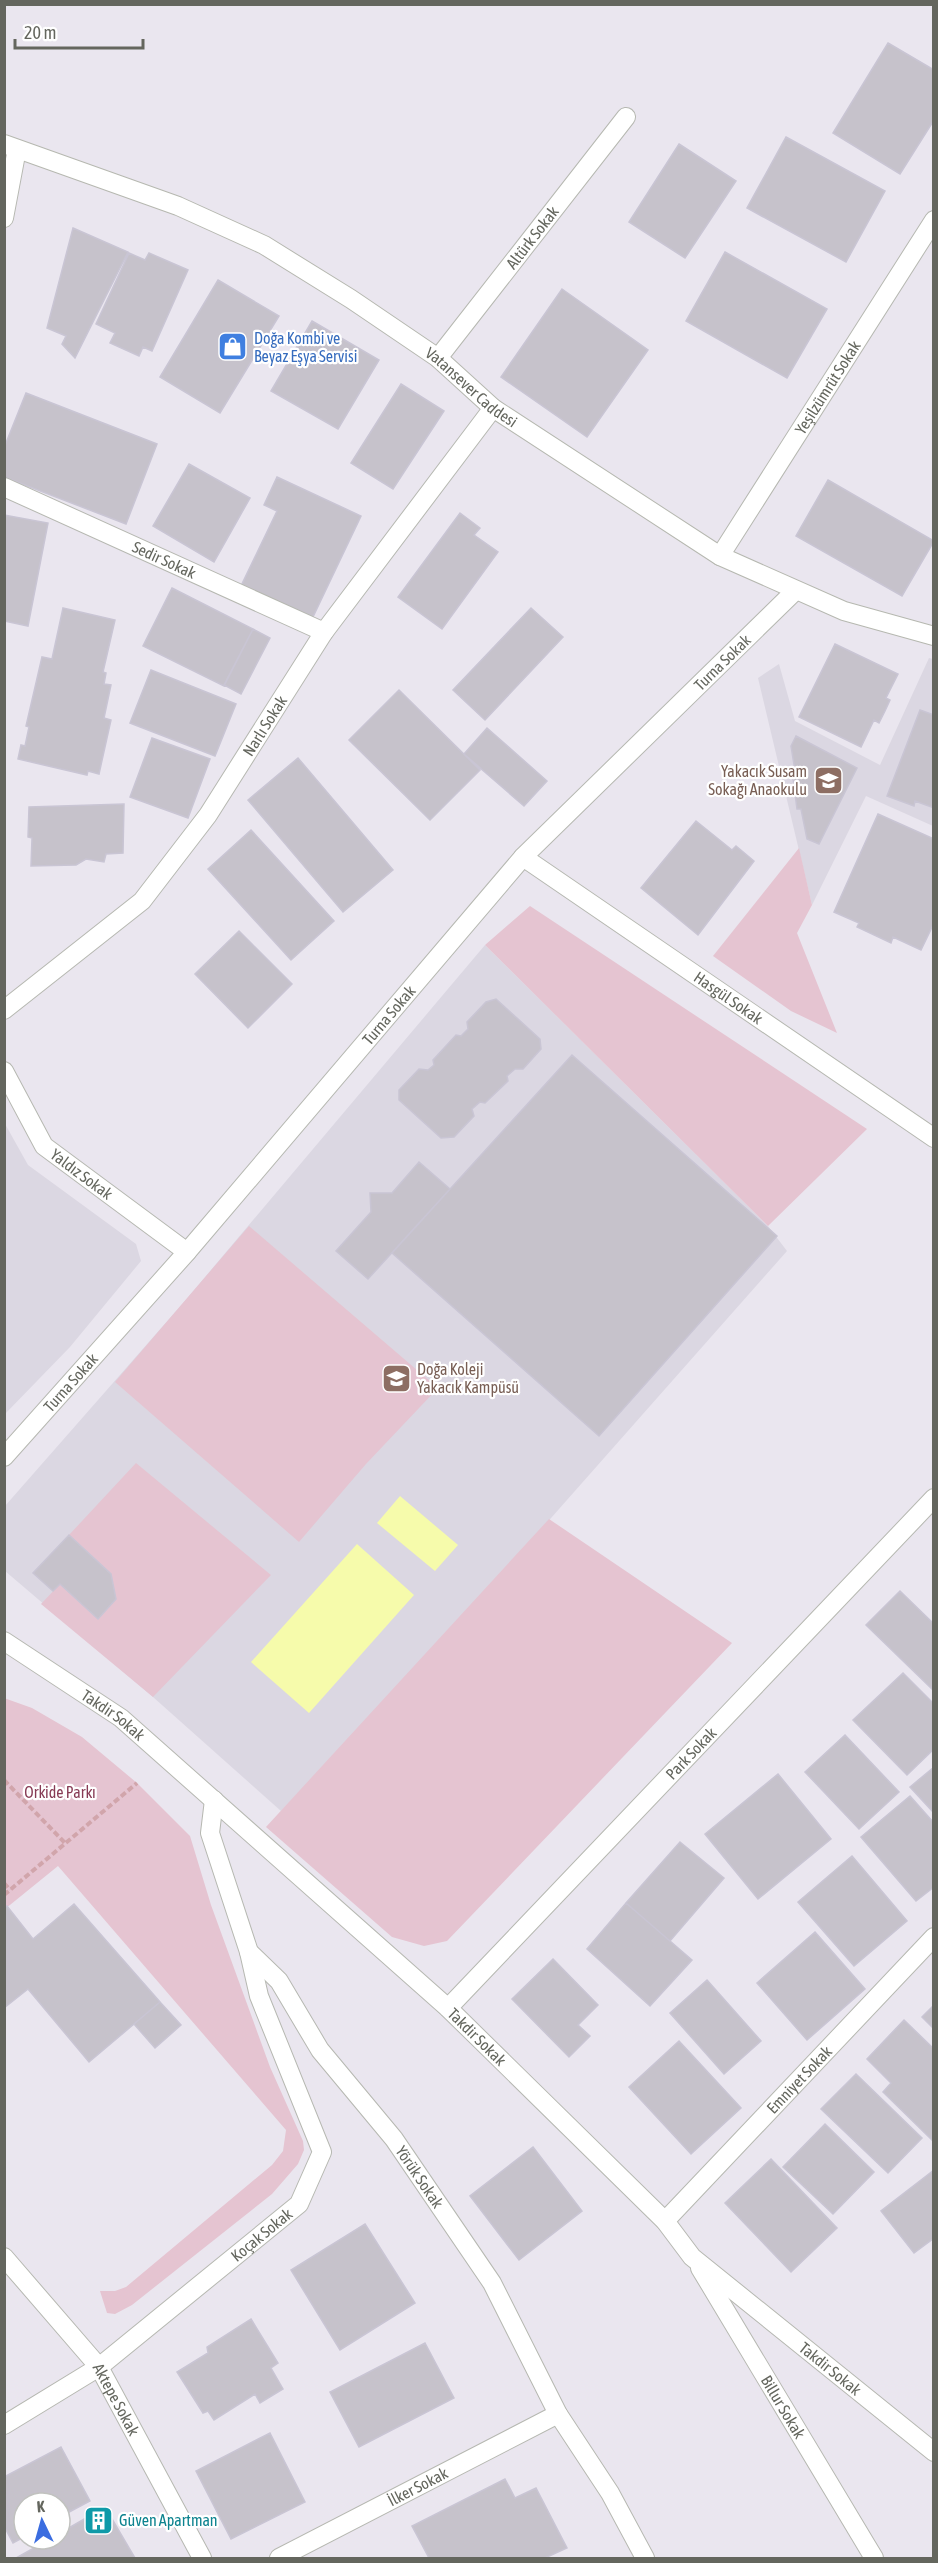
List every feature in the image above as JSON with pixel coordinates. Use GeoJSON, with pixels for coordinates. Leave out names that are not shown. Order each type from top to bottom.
{"type":"FeatureCollection","features":[{"type":"Feature","properties":{"kind":"street","name":"Altürk Sokak"},"geometry":{"type":"LineString","coordinates":[[438,358],[626,117]]}},
{"type":"Feature","properties":{"kind":"street","name":"Vatansever Caddesi"},"geometry":{"type":"LineString","coordinates":[[10,147],[177,206],[264,245],[351,299],[438,358],[493,408],[720,556],[844,611],[933,636]]}},
{"type":"Feature","properties":{"kind":"street"},"geometry":{"type":"LineString","coordinates":[[4,218],[10,147]]}},
{"type":"Feature","properties":{"kind":"street","name":"Yeşilzümrüt Sokak"},"geometry":{"type":"LineString","coordinates":[[720,556],[933,220]]}},
{"type":"Feature","properties":{"kind":"street","name":"Narlı Sokak"},"geometry":{"type":"LineString","coordinates":[[4,1010],[142,902],[208,815],[324,632],[493,408]]}},
{"type":"Feature","properties":{"kind":"street","name":"Sedir Sokak"},"geometry":{"type":"LineString","coordinates":[[4,487],[324,632]]}},
{"type":"Feature","properties":{"kind":"street","name":"Turna Sokak"},"geometry":{"type":"LineString","coordinates":[[4,1457],[187,1252],[523,857],[795,591]]}},
{"type":"Feature","properties":{"kind":"street","name":"Hasgül Sokak"},"geometry":{"type":"LineString","coordinates":[[523,857],[933,1138]]}},
{"type":"Feature","properties":{"kind":"street","name":"Yaldız Sokak"},"geometry":{"type":"LineString","coordinates":[[4,1071],[44,1146],[187,1252]]}},
{"type":"Feature","properties":{"kind":"street","name":"Park Sokak"},"geometry":{"type":"LineString","coordinates":[[448,2008],[933,1498]]}},
{"type":"Feature","properties":{"kind":"street","name":"Takdir Sokak"},"geometry":{"type":"LineString","coordinates":[[4,1641],[121,1718],[448,2008],[665,2221],[692,2257],[933,2452]]}},
{"type":"Feature","properties":{"kind":"street","name":"Yörük Sokak"},"geometry":{"type":"LineString","coordinates":[[214,1800],[210,1833],[249,1952],[279,1981],[320,2050],[394,2139],[492,2283],[558,2414],[610,2493],[645,2559]]}},
{"type":"Feature","properties":{"kind":"street","name":"Emniyet Sokak"},"geometry":{"type":"LineString","coordinates":[[665,2221],[933,1937]]}},
{"type":"Feature","properties":{"kind":"street","name":"Koçak Sokak"},"geometry":{"type":"LineString","coordinates":[[4,2425],[99,2367],[299,2204],[322,2152],[258,1996],[249,1952]]}},
{"type":"Feature","properties":{"kind":"street","name":"Billur Sokak"},"geometry":{"type":"LineString","coordinates":[[692,2257],[874,2559]]}},
{"type":"Feature","properties":{"kind":"street","name":"Aktepe Sokak"},"geometry":{"type":"LineString","coordinates":[[4,2258],[99,2367],[202,2559]]}},
{"type":"Feature","properties":{"kind":"street","name":"İlker Sokak"},"geometry":{"type":"LineString","coordinates":[[279,2559],[558,2414]]}},
{"type":"Feature","properties":{"kind":"path"},"geometry":{"type":"LineString","coordinates":[[4,1780],[66,1844]]}},
{"type":"Feature","properties":{"kind":"path"},"geometry":{"type":"LineString","coordinates":[[4,1895],[137,1783]]}},
{"type":"Feature","properties":{"kind":"path"},"geometry":{"type":"LineString","coordinates":[[4,1883],[10,1890]]}},
{"type":"Feature","properties":{"kind":"shaded area","name":"Yakacık Susam Sokağı Anaokulu"},"geometry":{"type":"Polygon","coordinates":[[[929,658],[933,659],[933,826],[866,796],[812,905],[758,678],[779,664],[795,721],[880,765],[929,658]]]}},
{"type":"Feature","properties":{"kind":"shaded area","name":"Doğa Koleji Yakacık Kampüsü"},"geometry":{"type":"Polygon","coordinates":[[[485,945],[768,1226],[787,1251],[430,1655],[281,1811],[153,1697],[5,1571],[5,1506],[184,1302],[485,945]]]}},
{"type":"Feature","properties":{"kind":"shaded area"},"geometry":{"type":"Polygon","coordinates":[[[4,1122],[28,1165],[136,1244],[141,1261],[70,1347],[5,1414],[4,1122]]]}},
{"type":"Feature","properties":{"kind":"shaded area"},"geometry":{"type":"Polygon","coordinates":[[[400,1496],[458,1545],[435,1571],[377,1523],[400,1496]]]}},
{"type":"Feature","properties":{"kind":"shaded area"},"geometry":{"type":"Polygon","coordinates":[[[357,1544],[414,1595],[309,1713],[251,1662],[357,1544]]]}},
{"type":"Feature","properties":{"kind":"green space"},"geometry":{"type":"Polygon","coordinates":[[[799,848],[812,905],[797,933],[837,1033],[791,1011],[713,956],[799,848]]]}},
{"type":"Feature","properties":{"kind":"green space"},"geometry":{"type":"Polygon","coordinates":[[[530,906],[867,1129],[768,1226],[485,945],[530,906]]]}},
{"type":"Feature","properties":{"kind":"green space"},"geometry":{"type":"Polygon","coordinates":[[[249,1226],[438,1388],[366,1464],[299,1542],[115,1382],[249,1226]]]}},
{"type":"Feature","properties":{"kind":"green space"},"geometry":{"type":"Polygon","coordinates":[[[136,1463],[271,1575],[153,1697],[41,1604],[60,1584],[98,1619],[116,1599],[111,1574],[69,1535],[136,1463]]]}},
{"type":"Feature","properties":{"kind":"green space"},"geometry":{"type":"Polygon","coordinates":[[[549,1519],[732,1643],[447,1941],[424,1946],[392,1937],[266,1827],[549,1519]]]}},
{"type":"Feature","properties":{"kind":"green space","name":"Orkide Parkı"},"geometry":{"type":"Polygon","coordinates":[[[4,1698],[32,1708],[82,1737],[137,1783],[190,1836],[211,1905],[270,2067],[303,2141],[304,2150],[298,2164],[272,2194],[132,2305],[115,2314],[107,2313],[100,2291],[115,2291],[126,2287],[272,2165],[283,2151],[286,2130],[58,1866],[5,1909],[4,1698]]]}},
{"type":"Feature","properties":{"kind":"building"},"geometry":{"type":"Polygon","coordinates":[[[888,43],[934,70],[934,120],[900,174],[833,133],[888,43]]]}},
{"type":"Feature","properties":{"kind":"building"},"geometry":{"type":"Polygon","coordinates":[[[786,137],[885,191],[846,262],[747,208],[786,137]]]}},
{"type":"Feature","properties":{"kind":"building"},"geometry":{"type":"Polygon","coordinates":[[[679,144],[736,181],[685,258],[629,222],[679,144]]]}},
{"type":"Feature","properties":{"kind":"building"},"geometry":{"type":"Polygon","coordinates":[[[73,228],[128,252],[75,358],[62,344],[66,336],[47,328],[73,228]]]}},
{"type":"Feature","properties":{"kind":"building"},"geometry":{"type":"Polygon","coordinates":[[[725,252],[827,309],[787,378],[686,321],[725,252]]]}},
{"type":"Feature","properties":{"kind":"building"},"geometry":{"type":"Polygon","coordinates":[[[129,253],[145,260],[149,253],[188,270],[152,351],[143,347],[139,356],[110,343],[115,333],[96,324],[129,253]]]}},
{"type":"Feature","properties":{"kind":"building"},"geometry":{"type":"Polygon","coordinates":[[[218,280],[279,316],[220,413],[160,377],[218,280]]]}},
{"type":"Feature","properties":{"kind":"building"},"geometry":{"type":"Polygon","coordinates":[[[562,289],[648,350],[587,437],[501,377],[562,289]]]}},
{"type":"Feature","properties":{"kind":"building"},"geometry":{"type":"Polygon","coordinates":[[[312,321],[379,360],[338,429],[271,391],[312,321]]]}},
{"type":"Feature","properties":{"kind":"building"},"geometry":{"type":"Polygon","coordinates":[[[401,384],[444,411],[393,489],[351,463],[401,384]]]}},
{"type":"Feature","properties":{"kind":"building"},"geometry":{"type":"Polygon","coordinates":[[[26,393],[157,444],[126,524],[4,477],[4,448],[26,393]]]}},
{"type":"Feature","properties":{"kind":"building"},"geometry":{"type":"Polygon","coordinates":[[[189,464],[250,498],[214,562],[153,526],[189,464]]]}},
{"type":"Feature","properties":{"kind":"building"},"geometry":{"type":"Polygon","coordinates":[[[277,477],[361,516],[312,619],[241,586],[277,511],[264,505],[277,477]]]}},
{"type":"Feature","properties":{"kind":"building"},"geometry":{"type":"Polygon","coordinates":[[[828,480],[934,541],[902,596],[796,536],[828,480]]]}},
{"type":"Feature","properties":{"kind":"building"},"geometry":{"type":"Polygon","coordinates":[[[460,513],[480,528],[474,535],[498,552],[442,629],[398,597],[460,513]]]}},
{"type":"Feature","properties":{"kind":"building"},"geometry":{"type":"Polygon","coordinates":[[[4,515],[48,523],[28,626],[4,621],[4,515]]]}},
{"type":"Feature","properties":{"kind":"building"},"geometry":{"type":"Polygon","coordinates":[[[172,588],[253,629],[224,686],[143,646],[172,588]]]}},
{"type":"Feature","properties":{"kind":"building"},"geometry":{"type":"Polygon","coordinates":[[[63,608],[115,620],[103,672],[106,673],[104,684],[111,685],[104,718],[111,720],[99,774],[88,771],[87,775],[18,759],[21,745],[25,746],[29,727],[26,726],[42,657],[52,659],[63,608]]]}},
{"type":"Feature","properties":{"kind":"building"},"geometry":{"type":"Polygon","coordinates":[[[531,608],[563,637],[485,720],[453,690],[531,608]]]}},
{"type":"Feature","properties":{"kind":"building"},"geometry":{"type":"Polygon","coordinates":[[[253,629],[270,638],[241,694],[224,685],[253,629]]]}},
{"type":"Feature","properties":{"kind":"building"},"geometry":{"type":"Polygon","coordinates":[[[835,644],[898,674],[886,698],[890,700],[879,723],[874,720],[861,747],[799,717],[835,644]]]}},
{"type":"Feature","properties":{"kind":"building"},"geometry":{"type":"Polygon","coordinates":[[[151,670],[236,704],[215,756],[130,723],[151,670]]]}},
{"type":"Feature","properties":{"kind":"building"},"geometry":{"type":"Polygon","coordinates":[[[399,690],[480,770],[430,820],[349,740],[399,690]]]}},
{"type":"Feature","properties":{"kind":"building"},"geometry":{"type":"Polygon","coordinates":[[[920,710],[934,715],[934,808],[915,801],[914,806],[887,796],[920,710]]]}},
{"type":"Feature","properties":{"kind":"building"},"geometry":{"type":"Polygon","coordinates":[[[487,728],[547,781],[524,806],[464,754],[487,728]]]}},
{"type":"Feature","properties":{"kind":"building"},"geometry":{"type":"Polygon","coordinates":[[[796,736],[857,768],[819,844],[807,839],[801,809],[797,809],[793,778],[796,777],[791,746],[796,736]]]}},
{"type":"Feature","properties":{"kind":"building"},"geometry":{"type":"Polygon","coordinates":[[[152,738],[210,759],[188,818],[130,797],[152,738]]]}},
{"type":"Feature","properties":{"kind":"building"},"geometry":{"type":"Polygon","coordinates":[[[298,758],[393,870],[343,912],[248,800],[298,758]]]}},
{"type":"Feature","properties":{"kind":"building"},"geometry":{"type":"Polygon","coordinates":[[[124,804],[123,853],[106,854],[104,862],[86,859],[76,865],[31,866],[32,838],[28,837],[29,807],[124,804]]]}},
{"type":"Feature","properties":{"kind":"building"},"geometry":{"type":"Polygon","coordinates":[[[878,814],[934,839],[934,923],[921,950],[893,937],[891,943],[857,927],[859,923],[834,912],[878,814]]]}},
{"type":"Feature","properties":{"kind":"building"},"geometry":{"type":"Polygon","coordinates":[[[696,821],[732,850],[736,846],[754,861],[698,935],[641,888],[696,821]]]}},
{"type":"Feature","properties":{"kind":"building"},"geometry":{"type":"Polygon","coordinates":[[[251,830],[334,921],[291,960],[208,869],[251,830]]]}},
{"type":"Feature","properties":{"kind":"building"},"geometry":{"type":"Polygon","coordinates":[[[239,931],[292,984],[248,1028],[195,974],[239,931]]]}},
{"type":"Feature","properties":{"kind":"building"},"geometry":{"type":"Polygon","coordinates":[[[496,999],[540,1039],[541,1049],[523,1069],[515,1069],[507,1076],[508,1081],[485,1103],[480,1102],[472,1109],[474,1116],[454,1137],[441,1138],[399,1100],[399,1090],[419,1069],[428,1070],[434,1065],[433,1060],[456,1035],[461,1036],[468,1029],[467,1022],[486,1002],[496,999]]]}},
{"type":"Feature","properties":{"kind":"building"},"geometry":{"type":"Polygon","coordinates":[[[572,1055],[777,1236],[599,1436],[392,1253],[572,1055]]]}},
{"type":"Feature","properties":{"kind":"building"},"geometry":{"type":"Polygon","coordinates":[[[419,1162],[450,1189],[368,1279],[336,1251],[371,1212],[370,1193],[392,1193],[419,1162]]]}},
{"type":"Feature","properties":{"kind":"building"},"geometry":{"type":"Polygon","coordinates":[[[69,1535],[111,1574],[116,1599],[98,1619],[60,1584],[53,1591],[33,1573],[69,1535]]]}},
{"type":"Feature","properties":{"kind":"building"},"geometry":{"type":"Polygon","coordinates":[[[900,1591],[934,1624],[934,1691],[866,1625],[900,1591]]]}},
{"type":"Feature","properties":{"kind":"building"},"geometry":{"type":"Polygon","coordinates":[[[903,1673],[934,1704],[934,1749],[907,1775],[853,1720],[903,1673]]]}},
{"type":"Feature","properties":{"kind":"building"},"geometry":{"type":"Polygon","coordinates":[[[845,1735],[899,1792],[859,1829],[805,1772],[845,1735]]]}},
{"type":"Feature","properties":{"kind":"building"},"geometry":{"type":"Polygon","coordinates":[[[934,1767],[934,1813],[910,1787],[934,1767]]]}},
{"type":"Feature","properties":{"kind":"building"},"geometry":{"type":"Polygon","coordinates":[[[778,1774],[831,1839],[758,1899],[705,1834],[778,1774]]]}},
{"type":"Feature","properties":{"kind":"building"},"geometry":{"type":"Polygon","coordinates":[[[910,1796],[934,1823],[934,1887],[916,1901],[861,1837],[910,1796]]]}},
{"type":"Feature","properties":{"kind":"building"},"geometry":{"type":"Polygon","coordinates":[[[680,1842],[724,1878],[670,1941],[626,1903],[680,1842]]]}},
{"type":"Feature","properties":{"kind":"building"},"geometry":{"type":"Polygon","coordinates":[[[852,1856],[907,1921],[854,1966],[798,1902],[852,1856]]]}},
{"type":"Feature","properties":{"kind":"building"},"geometry":{"type":"Polygon","coordinates":[[[626,1903],[692,1960],[650,2006],[587,1949],[626,1903]]]}},
{"type":"Feature","properties":{"kind":"building"},"geometry":{"type":"Polygon","coordinates":[[[74,1904],[160,2002],[89,2062],[28,1989],[4,2008],[4,1908],[7,1906],[33,1939],[74,1904]]]}},
{"type":"Feature","properties":{"kind":"building"},"geometry":{"type":"Polygon","coordinates":[[[815,1932],[865,1989],[807,2040],[757,1983],[815,1932]]]}},
{"type":"Feature","properties":{"kind":"building"},"geometry":{"type":"Polygon","coordinates":[[[553,1959],[598,2005],[578,2025],[590,2036],[569,2057],[512,1999],[553,1959]]]}},
{"type":"Feature","properties":{"kind":"building"},"geometry":{"type":"Polygon","coordinates":[[[707,1980],[761,2041],[724,2074],[670,2013],[707,1980]]]}},
{"type":"Feature","properties":{"kind":"building"},"geometry":{"type":"Polygon","coordinates":[[[160,2002],[181,2025],[155,2048],[134,2024],[160,2002]]]}},
{"type":"Feature","properties":{"kind":"building"},"geometry":{"type":"Polygon","coordinates":[[[934,2005],[934,2029],[922,2017],[934,2005]]]}},
{"type":"Feature","properties":{"kind":"building"},"geometry":{"type":"Polygon","coordinates":[[[904,2020],[934,2049],[934,2142],[883,2092],[891,2083],[867,2059],[904,2020]]]}},
{"type":"Feature","properties":{"kind":"building"},"geometry":{"type":"Polygon","coordinates":[[[679,2041],[741,2108],[691,2154],[629,2087],[679,2041]]]}},
{"type":"Feature","properties":{"kind":"building"},"geometry":{"type":"Polygon","coordinates":[[[856,2074],[922,2138],[888,2173],[821,2109],[856,2074]]]}},
{"type":"Feature","properties":{"kind":"building"},"geometry":{"type":"Polygon","coordinates":[[[825,2124],[874,2172],[833,2214],[783,2167],[825,2124]]]}},
{"type":"Feature","properties":{"kind":"building"},"geometry":{"type":"Polygon","coordinates":[[[533,2147],[582,2211],[519,2260],[470,2196],[533,2147]]]}},
{"type":"Feature","properties":{"kind":"building"},"geometry":{"type":"Polygon","coordinates":[[[771,2159],[837,2228],[791,2272],[725,2203],[771,2159]]]}},
{"type":"Feature","properties":{"kind":"building"},"geometry":{"type":"Polygon","coordinates":[[[934,2170],[934,2238],[914,2253],[881,2211],[934,2170]]]}},
{"type":"Feature","properties":{"kind":"building"},"geometry":{"type":"Polygon","coordinates":[[[365,2224],[415,2303],[340,2350],[291,2270],[365,2224]]]}},
{"type":"Feature","properties":{"kind":"building"},"geometry":{"type":"Polygon","coordinates":[[[251,2319],[278,2363],[271,2368],[283,2389],[260,2403],[255,2394],[214,2420],[208,2411],[203,2413],[177,2372],[208,2353],[207,2347],[251,2319]]]}},
{"type":"Feature","properties":{"kind":"building"},"geometry":{"type":"Polygon","coordinates":[[[425,2343],[454,2398],[359,2447],[330,2392],[425,2343]]]}},
{"type":"Feature","properties":{"kind":"building"},"geometry":{"type":"Polygon","coordinates":[[[270,2433],[305,2502],[231,2539],[196,2471],[270,2433]]]}},
{"type":"Feature","properties":{"kind":"building"},"geometry":{"type":"Polygon","coordinates":[[[61,2447],[90,2501],[72,2511],[72,2491],[12,2491],[12,2541],[4,2526],[4,2477],[61,2447]]]}},
{"type":"Feature","properties":{"kind":"building"},"geometry":{"type":"Polygon","coordinates":[[[505,2479],[515,2498],[536,2488],[567,2548],[545,2558],[429,2558],[412,2526],[505,2479]]]}},
{"type":"Feature","properties":{"kind":"building","name":"Güven Apartman"},"geometry":{"type":"Polygon","coordinates":[[[105,2507],[135,2558],[16,2558],[29,2551],[72,2551],[72,2526],[105,2507]]]}},
{"type":"Feature","properties":{"kind":"place","name":"Doğa Kombi ve Beyaz Eşya Servisi"},"geometry":{"type":"Point","coordinates":[233,347]}},
{"type":"Feature","properties":{"kind":"place","name":"Yakacık Susam Sokağı Anaokulu"},"geometry":{"type":"Point","coordinates":[828,780]}},
{"type":"Feature","properties":{"kind":"place","name":"Doğa Koleji Yakacık Kampüsü"},"geometry":{"type":"Point","coordinates":[396,1378]}},
{"type":"Feature","properties":{"kind":"place","name":"Güven Apartman"},"geometry":{"type":"Point","coordinates":[98,2520]}}]}
